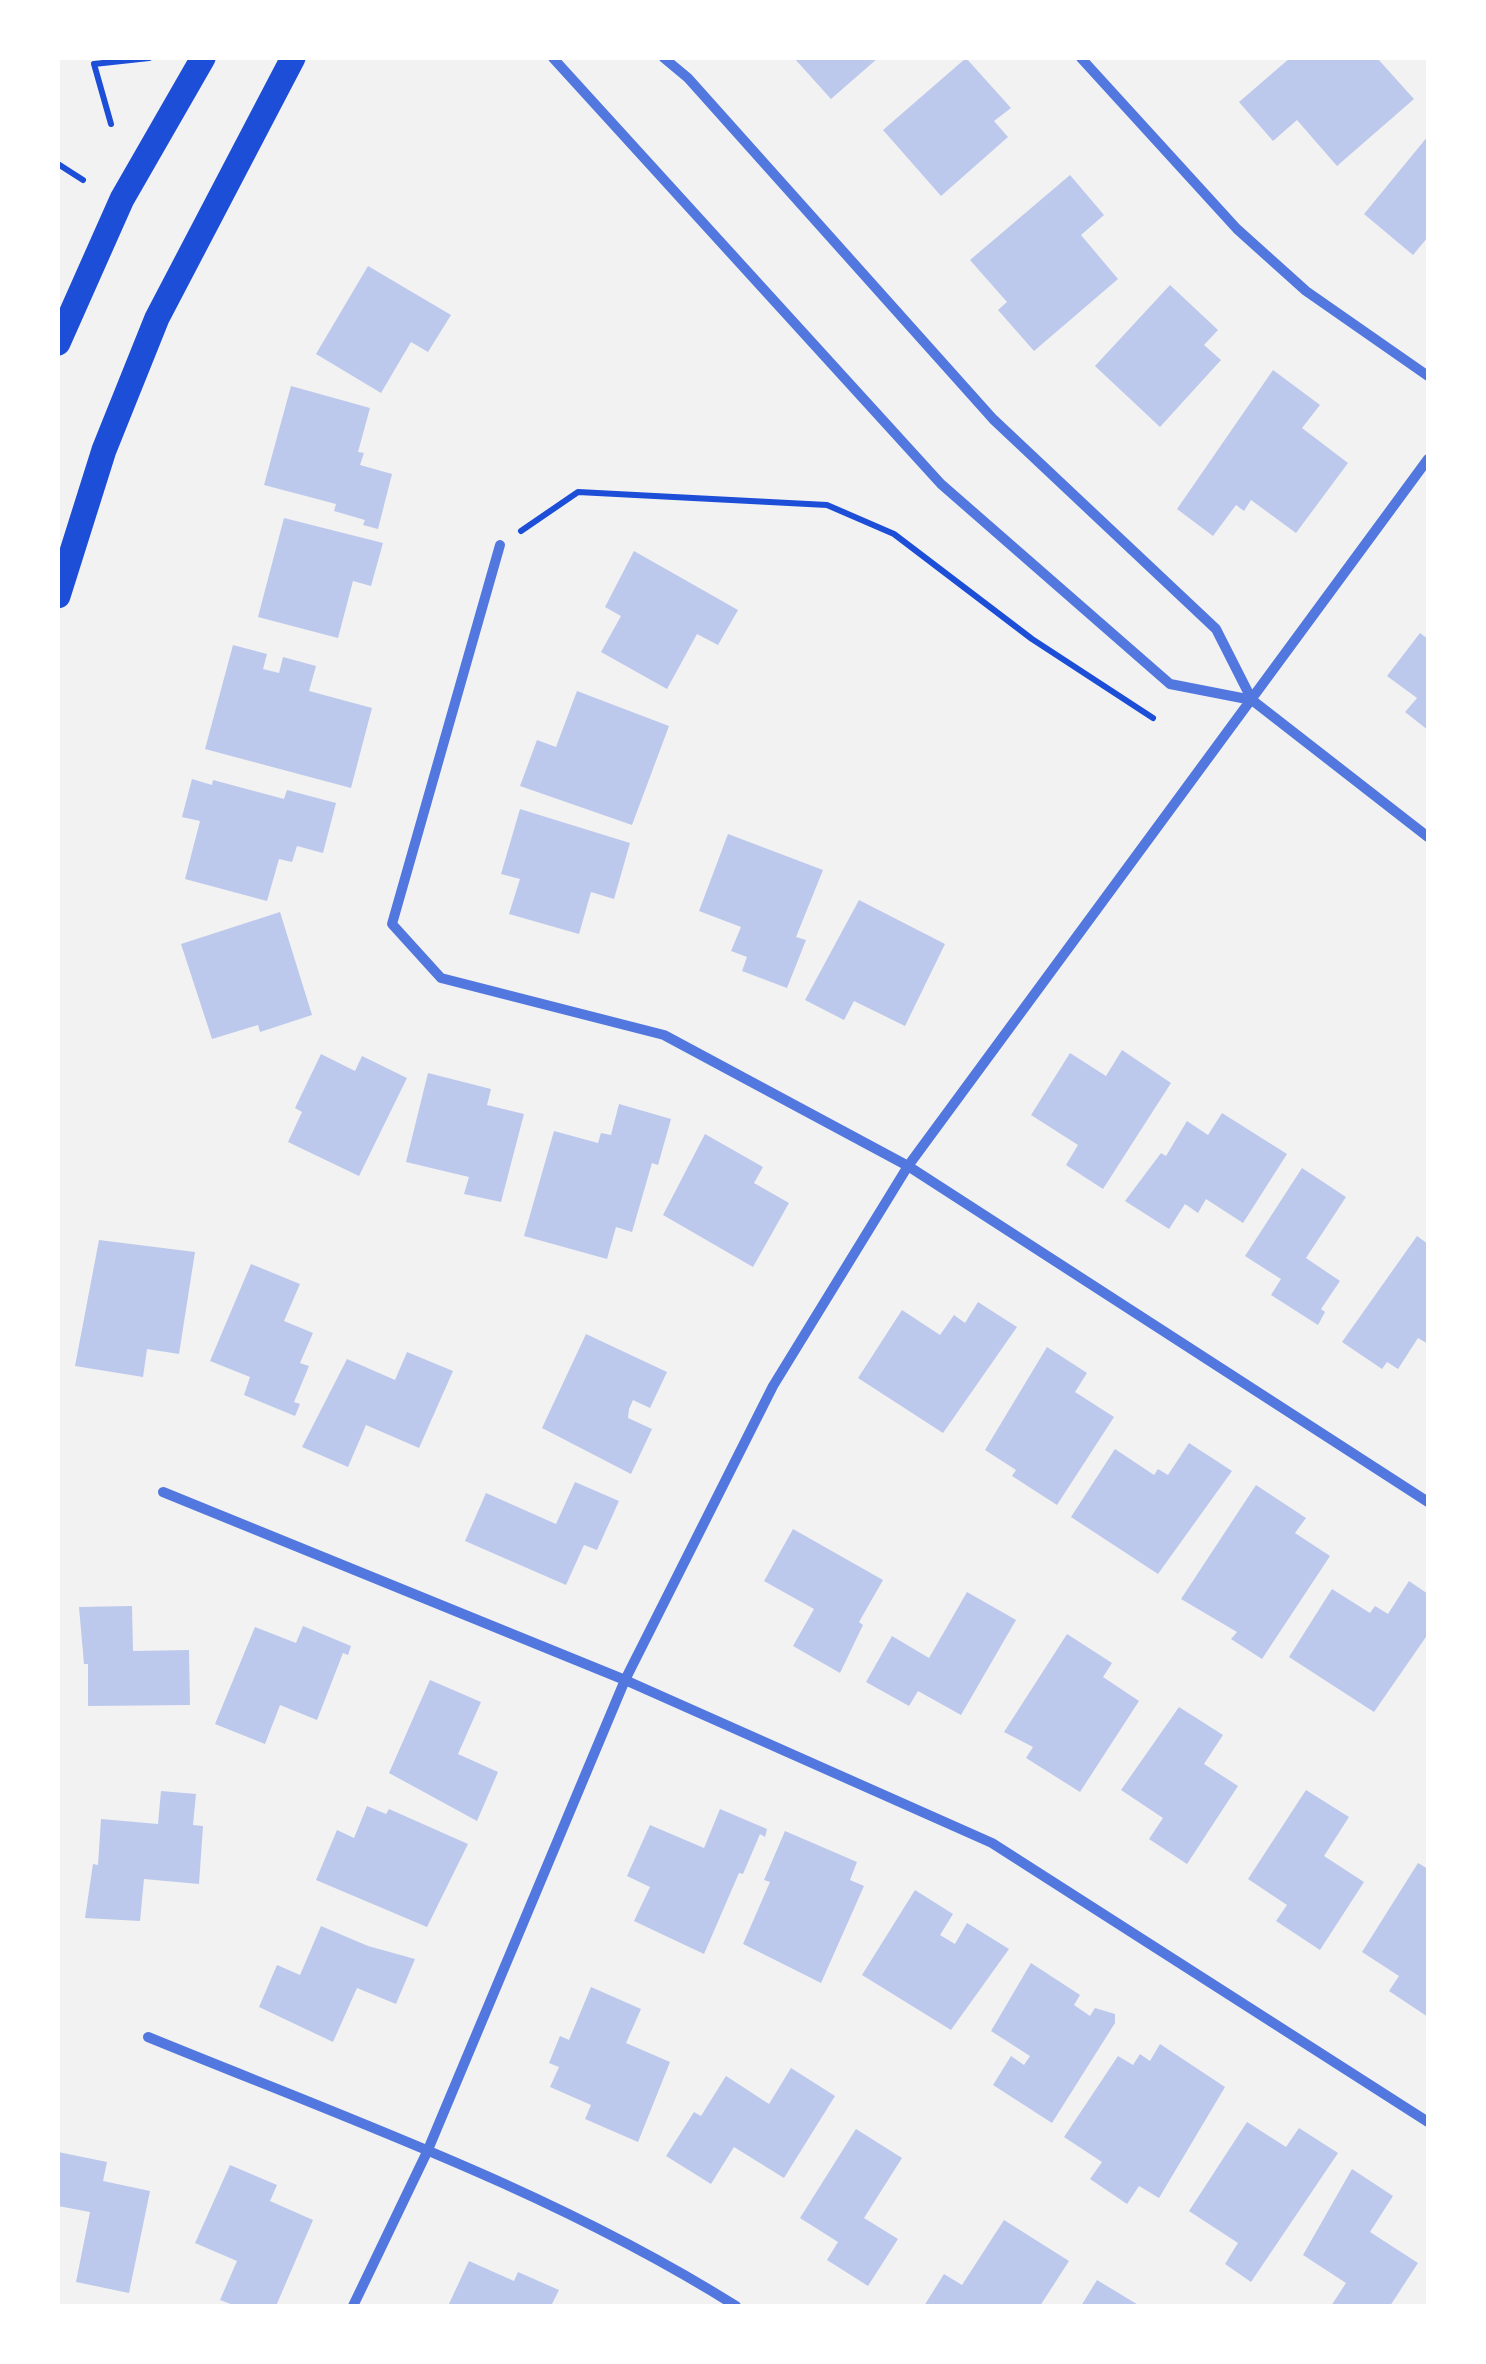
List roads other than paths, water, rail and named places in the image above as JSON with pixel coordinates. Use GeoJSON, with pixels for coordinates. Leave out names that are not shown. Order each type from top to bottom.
{"type":"FeatureCollection","features":[{"type":"Feature","properties":{"kind":"main road"},"geometry":{"type":"LineString","coordinates":[[58,344],[122,199],[203,58]]}},
{"type":"Feature","properties":{"kind":"main road"},"geometry":{"type":"LineString","coordinates":[[58,596],[104,450],[157,318],[293,58]]}},
{"type":"Feature","properties":{"kind":"street"},"geometry":{"type":"LineString","coordinates":[[553,58],[941,484],[1170,684],[1252,700]]}},
{"type":"Feature","properties":{"kind":"street"},"geometry":{"type":"LineString","coordinates":[[664,58],[993,419],[1216,630],[1252,700],[1428,838]]}},
{"type":"Feature","properties":{"kind":"street"},"geometry":{"type":"LineString","coordinates":[[1081,58],[1237,229],[1306,291],[1428,376]]}},
{"type":"Feature","properties":{"kind":"street"},"geometry":{"type":"LineString","coordinates":[[353,2306],[428,2152],[625,1680],[772,1386],[908,1166],[1428,459]]}},
{"type":"Feature","properties":{"kind":"street"},"geometry":{"type":"LineString","coordinates":[[500,545],[392,924],[442,978],[664,1035],[908,1166],[1428,1502]]}},
{"type":"Feature","properties":{"kind":"street"},"geometry":{"type":"LineString","coordinates":[[163,1492],[625,1680],[992,1844],[1428,2122]]}},
{"type":"Feature","properties":{"kind":"street"},"geometry":{"type":"LineString","coordinates":[[148,2037],[428,2152],[668,2264],[736,2306]]}}]}
